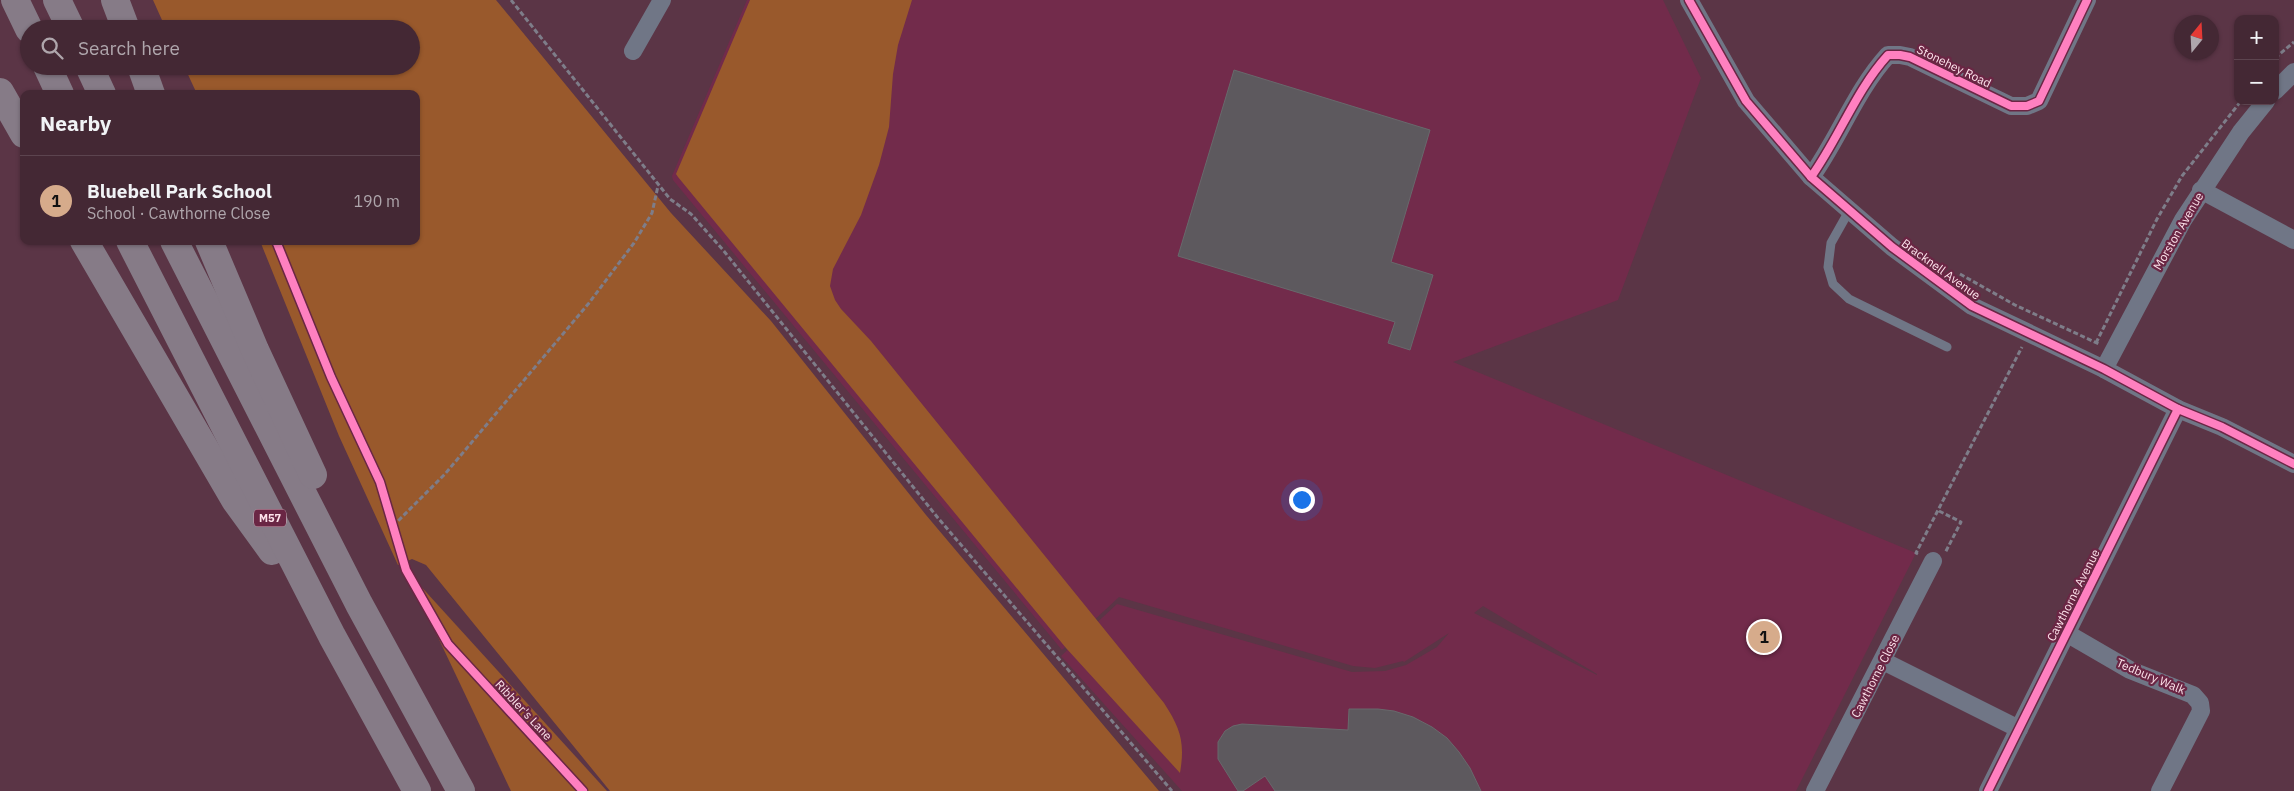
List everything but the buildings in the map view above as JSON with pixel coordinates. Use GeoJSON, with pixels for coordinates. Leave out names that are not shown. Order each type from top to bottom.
{"type":"FeatureCollection","features":[{"type":"Feature","properties":{"kind":"highway"},"geometry":{"type":"LineString","coordinates":[[15,0],[25,20]]}},
{"type":"Feature","properties":{"kind":"highway"},"geometry":{"type":"LineString","coordinates":[[57,0],[67,20]]}},
{"type":"Feature","properties":{"kind":"highway"},"geometry":{"type":"LineString","coordinates":[[115,0],[123,20]]}},
{"type":"Feature","properties":{"kind":"highway"},"geometry":{"type":"LineString","coordinates":[[51,75],[58,90]]}},
{"type":"Feature","properties":{"kind":"highway"},"geometry":{"type":"LineString","coordinates":[[93,75],[100,90]]}},
{"type":"Feature","properties":{"kind":"highway"},"geometry":{"type":"LineString","coordinates":[[144,75],[150,90]]}},
{"type":"Feature","properties":{"kind":"highway"},"geometry":{"type":"LineString","coordinates":[[0,92],[20,127]]}},
{"type":"Feature","properties":{"kind":"highway","name":"M57"},"geometry":{"type":"LineString","coordinates":[[86,245],[235,500],[332,636]]}},
{"type":"Feature","properties":{"kind":"highway","name":"M57"},"geometry":{"type":"LineString","coordinates":[[132,245],[332,636],[417,791]]}},
{"type":"Feature","properties":{"kind":"highway"},"geometry":{"type":"LineString","coordinates":[[176,245],[359,604],[461,791]]}},
{"type":"Feature","properties":{"kind":"highway"},"geometry":{"type":"LineString","coordinates":[[211,245],[255,350],[312,471],[359,604]]}},
{"type":"Feature","properties":{"kind":"street"},"geometry":{"type":"LineString","coordinates":[[634,51],[662,0]]}},
{"type":"Feature","properties":{"kind":"street","name":"Bracknell Avenue"},"geometry":{"type":"LineString","coordinates":[[1689,0],[1746,101],[1811,177],[1892,247],[1972,306],[2104,370],[2178,409],[2222,427],[2294,464]]}},
{"type":"Feature","properties":{"kind":"street","name":"Stonehey Road"},"geometry":{"type":"LineString","coordinates":[[1811,177],[1826,157],[1874,70],[1888,56],[1900,54],[1910,57],[2011,106],[2027,106],[2038,100],[2087,0]]}},
{"type":"Feature","properties":{"kind":"street"},"geometry":{"type":"LineString","coordinates":[[2279,87],[2294,72]]}},
{"type":"Feature","properties":{"kind":"street","name":"Morston Avenue"},"geometry":{"type":"LineString","coordinates":[[2104,370],[2162,256],[2201,190],[2241,132],[2263,105]]}},
{"type":"Feature","properties":{"kind":"street"},"geometry":{"type":"LineString","coordinates":[[2201,190],[2294,240]]}},
{"type":"Feature","properties":{"kind":"street","name":"Cawthorne Avenue"},"geometry":{"type":"LineString","coordinates":[[1988,791],[2020,729],[2045,674],[2068,634],[2178,409]]}},
{"type":"Feature","properties":{"kind":"street","name":"Cawthorne Close"},"geometry":{"type":"LineString","coordinates":[[1815,791],[1933,561]]}},
{"type":"Feature","properties":{"kind":"street","name":"Tedbury Walk"},"geometry":{"type":"LineString","coordinates":[[2068,634],[2130,670],[2193,695],[2200,703],[2201,711],[2160,791]]}},
{"type":"Feature","properties":{"kind":"street"},"geometry":{"type":"LineString","coordinates":[[1883,661],[2020,729]]}},
{"type":"Feature","properties":{"kind":"lane"},"geometry":{"type":"LineString","coordinates":[[1850,211],[1831,244],[1828,267],[1833,284],[1849,299],[1946,347]]}},
{"type":"Feature","properties":{"kind":"path"},"geometry":{"type":"LineString","coordinates":[[511,0],[670,200],[691,214],[722,250],[938,518],[1172,791]]}},
{"type":"Feature","properties":{"kind":"path"},"geometry":{"type":"LineString","coordinates":[[2279,55],[2294,42]]}},
{"type":"Feature","properties":{"kind":"path"},"geometry":{"type":"LineString","coordinates":[[393,526],[445,474],[589,303],[634,243],[652,213],[658,185]]}},
{"type":"Feature","properties":{"kind":"path"},"geometry":{"type":"LineString","coordinates":[[1952,268],[2015,305],[2113,351]]}},
{"type":"Feature","properties":{"kind":"path"},"geometry":{"type":"LineString","coordinates":[[1939,511],[1961,522],[1940,564],[1916,553],[2030,334]]}},
{"type":"Feature","properties":{"kind":"path"},"geometry":{"type":"LineString","coordinates":[[390,518],[396,535]]}},
{"type":"Feature","properties":{"kind":"shaded area"},"geometry":{"type":"Polygon","coordinates":[[[153,0],[496,0],[671,213],[771,321],[926,515],[1159,791],[610,791],[426,565],[412,559],[398,565],[339,436],[262,245],[420,245],[420,90],[195,90],[188,75],[420,75],[420,20],[162,20],[153,0]]]}},
{"type":"Feature","properties":{"kind":"shaded area"},"geometry":{"type":"Polygon","coordinates":[[[747,0],[1663,0],[1701,78],[1618,300],[1453,362],[1916,553],[1796,791],[1182,791],[1061,656],[1117,604],[1352,672],[1385,671],[1406,665],[1437,647],[1449,633],[1404,662],[1375,668],[1353,666],[1119,597],[1062,650],[673,180],[672,176],[747,0]],[[1483,606],[1474,613],[1597,675],[1483,606]]]}},
{"type":"Feature","properties":{"kind":"shaded area"},"geometry":{"type":"Polygon","coordinates":[[[750,0],[912,0],[898,45],[893,74],[889,127],[879,165],[861,215],[833,269],[830,286],[835,300],[841,309],[871,341],[1164,703],[1180,736],[1182,753],[1180,773],[1066,648],[676,174],[750,0]]]}},
{"type":"Feature","properties":{"kind":"shaded area"},"geometry":{"type":"Polygon","coordinates":[[[406,570],[607,791],[511,791],[406,570]]]}},
{"type":"Feature","properties":{"kind":"cycle path"},"geometry":{"type":"LineString","coordinates":[[1689,0],[1746,101],[1811,177],[1892,247],[1972,306],[2104,369],[2178,409],[2222,427],[2294,464]]}},
{"type":"Feature","properties":{"kind":"cycle path"},"geometry":{"type":"LineString","coordinates":[[1811,177],[1866,83],[1888,55],[1910,57],[2011,106],[2027,106],[2039,101],[2087,0]]}},
{"type":"Feature","properties":{"kind":"cycle path","name":"Ribbler's Lane"},"geometry":{"type":"LineString","coordinates":[[278,245],[331,377],[380,482],[406,570],[448,644],[583,791]]}},
{"type":"Feature","properties":{"kind":"cycle path"},"geometry":{"type":"LineString","coordinates":[[1988,791],[2178,409]]}},
{"type":"Feature","properties":{"kind":"place","name":"Bluebell Park School"},"geometry":{"type":"Point","coordinates":[1764,637]}}]}
